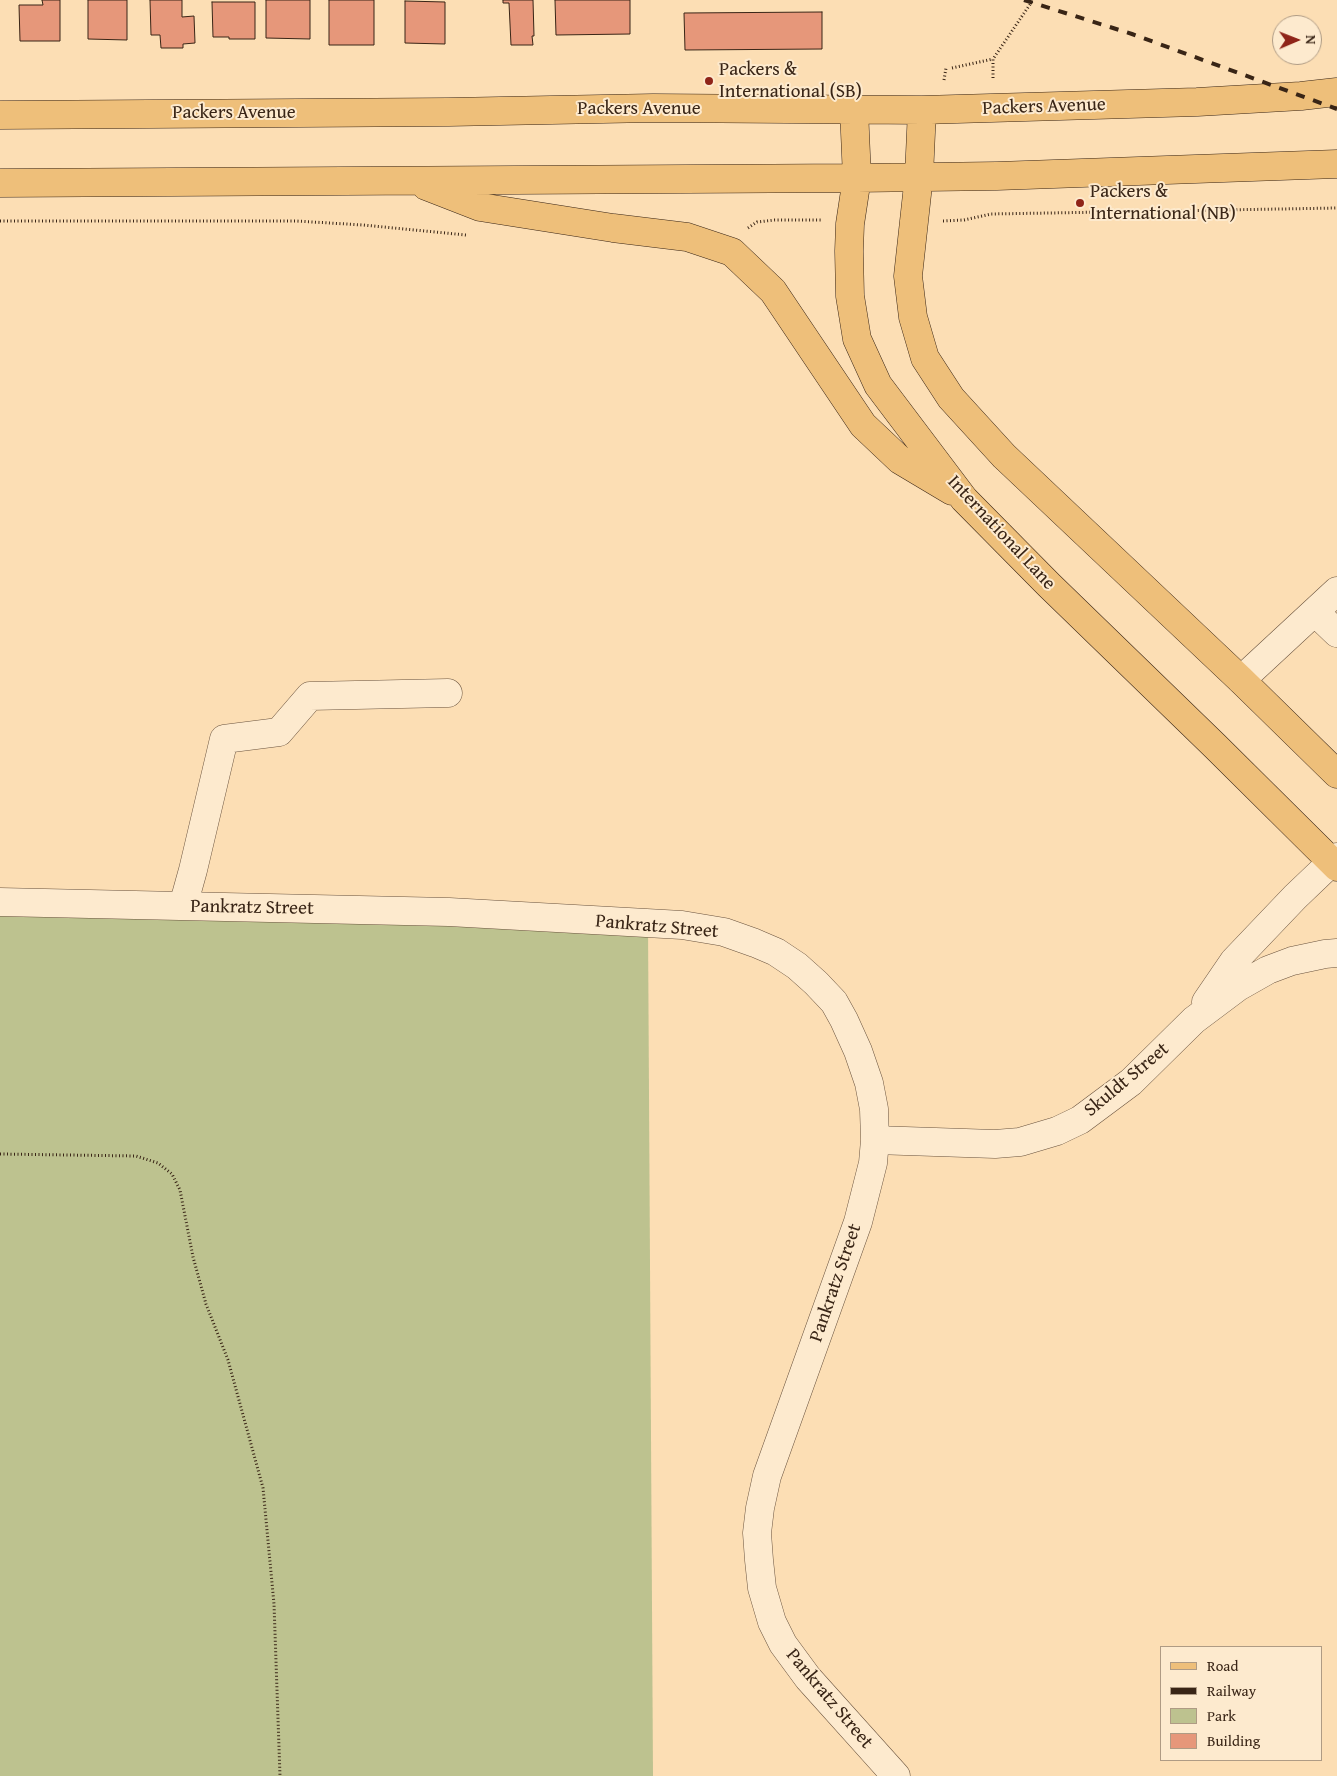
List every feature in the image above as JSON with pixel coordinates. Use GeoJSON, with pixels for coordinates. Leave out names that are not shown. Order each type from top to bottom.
{"type":"FeatureCollection","features":[{"type":"Feature","properties":{"kind":"main road","name":"Packers Avenue"},"geometry":{"type":"LineString","coordinates":[[0,115],[440,112],[653,108],[922,110],[1197,102],[1337,92]]}},
{"type":"Feature","properties":{"kind":"main road","name":"International Lane"},"geometry":{"type":"LineString","coordinates":[[854,109],[857,178],[850,224],[850,296],[857,339],[878,385],[964,499],[1049,585],[1335,861]]}},
{"type":"Feature","properties":{"kind":"main road"},"geometry":{"type":"LineString","coordinates":[[922,110],[919,176],[908,276],[913,317],[925,358],[951,398],[1004,456],[1242,680],[1337,774]]}},
{"type":"Feature","properties":{"kind":"main road"},"geometry":{"type":"LineString","coordinates":[[0,184],[997,176],[1337,164]]}},
{"type":"Feature","properties":{"kind":"main road"},"geometry":{"type":"LineString","coordinates":[[413,181],[480,207],[613,228],[687,237],[732,252],[773,291],[863,425],[900,460],[964,499]]}},
{"type":"Feature","properties":{"kind":"street"},"geometry":{"type":"LineString","coordinates":[[1242,680],[1337,591]]}},
{"type":"Feature","properties":{"kind":"street"},"geometry":{"type":"LineString","coordinates":[[1315,612],[1337,633]]}},
{"type":"Feature","properties":{"kind":"street"},"geometry":{"type":"LineString","coordinates":[[183,906],[224,738],[279,732],[310,696],[448,692]]}},
{"type":"Feature","properties":{"kind":"street","name":"Skuldt Street"},"geometry":{"type":"LineString","coordinates":[[1194,1020],[1234,961],[1335,861]]}},
{"type":"Feature","properties":{"kind":"street","name":"Pankratz Street"},"geometry":{"type":"LineString","coordinates":[[0,902],[448,912],[682,925],[724,932],[776,952],[797,966],[834,1002],[858,1051],[869,1083],[874,1109],[876,1140],[873,1163],[858,1222],[767,1476],[757,1534],[762,1588],[772,1622],[783,1644],[808,1678],[896,1776]]}},
{"type":"Feature","properties":{"kind":"street","name":"Skuldt Street"},"geometry":{"type":"LineString","coordinates":[[876,1140],[996,1144],[1020,1142],[1057,1131],[1080,1120],[1098,1108],[1130,1082],[1194,1020],[1238,987],[1268,970],[1292,961],[1337,953]]}},
{"type":"Feature","properties":{"kind":"path"},"geometry":{"type":"LineString","coordinates":[[952,68],[993,59],[1033,0]]}},
{"type":"Feature","properties":{"kind":"path"},"geometry":{"type":"LineString","coordinates":[[964,220],[991,214],[1337,208]]}},
{"type":"Feature","properties":{"kind":"path"},"geometry":{"type":"LineString","coordinates":[[746,230],[757,222],[818,220]]}},
{"type":"Feature","properties":{"kind":"path"},"geometry":{"type":"LineString","coordinates":[[0,221],[296,221],[364,225],[467,235]]}},
{"type":"Feature","properties":{"kind":"path"},"geometry":{"type":"LineString","coordinates":[[0,1154],[136,1156],[158,1162],[172,1174],[180,1190],[206,1304],[228,1360],[263,1488],[274,1604],[280,1776]]}},
{"type":"Feature","properties":{"kind":"green space"},"geometry":{"type":"Polygon","coordinates":[[[0,902],[648,924],[653,1776],[0,1776],[0,902]]]}},
{"type":"Feature","properties":{"kind":"building"},"geometry":{"type":"Polygon","coordinates":[[[42,0],[60,0],[60,41],[20,41],[19,5],[43,5],[42,0]]]}},
{"type":"Feature","properties":{"kind":"building"},"geometry":{"type":"Polygon","coordinates":[[[88,0],[127,0],[127,40],[88,39],[88,0]]]}},
{"type":"Feature","properties":{"kind":"building"},"geometry":{"type":"Polygon","coordinates":[[[150,0],[182,0],[182,17],[194,16],[195,43],[183,44],[183,48],[161,48],[160,35],[151,35],[150,0]]]}},
{"type":"Feature","properties":{"kind":"building"},"geometry":{"type":"Polygon","coordinates":[[[266,0],[310,0],[310,39],[266,38],[266,0]]]}},
{"type":"Feature","properties":{"kind":"building"},"geometry":{"type":"Polygon","coordinates":[[[329,0],[374,0],[374,45],[329,45],[329,0]]]}},
{"type":"Feature","properties":{"kind":"building"},"geometry":{"type":"Polygon","coordinates":[[[503,0],[533,0],[533,45],[511,45],[509,3],[503,3],[503,0]]]}},
{"type":"Feature","properties":{"kind":"building"},"geometry":{"type":"Polygon","coordinates":[[[555,0],[630,0],[630,34],[556,35],[555,0]]]}},
{"type":"Feature","properties":{"kind":"building"},"geometry":{"type":"Polygon","coordinates":[[[405,1],[445,2],[445,44],[405,43],[405,1]]]}},
{"type":"Feature","properties":{"kind":"building"},"geometry":{"type":"Polygon","coordinates":[[[212,2],[255,2],[255,39],[213,37],[212,2]]]}},
{"type":"Feature","properties":{"kind":"building"},"geometry":{"type":"Polygon","coordinates":[[[822,12],[822,49],[685,50],[684,13],[822,12]]]}},
{"type":"Feature","properties":{"kind":"railway"},"geometry":{"type":"LineString","coordinates":[[1024,0],[1132,34],[1337,109]]}},
{"type":"Feature","properties":{"kind":"place","name":"Packers & International (SB)"},"geometry":{"type":"Point","coordinates":[709,81]}},
{"type":"Feature","properties":{"kind":"place","name":"Packers & International (NB)"},"geometry":{"type":"Point","coordinates":[1080,203]}}]}
